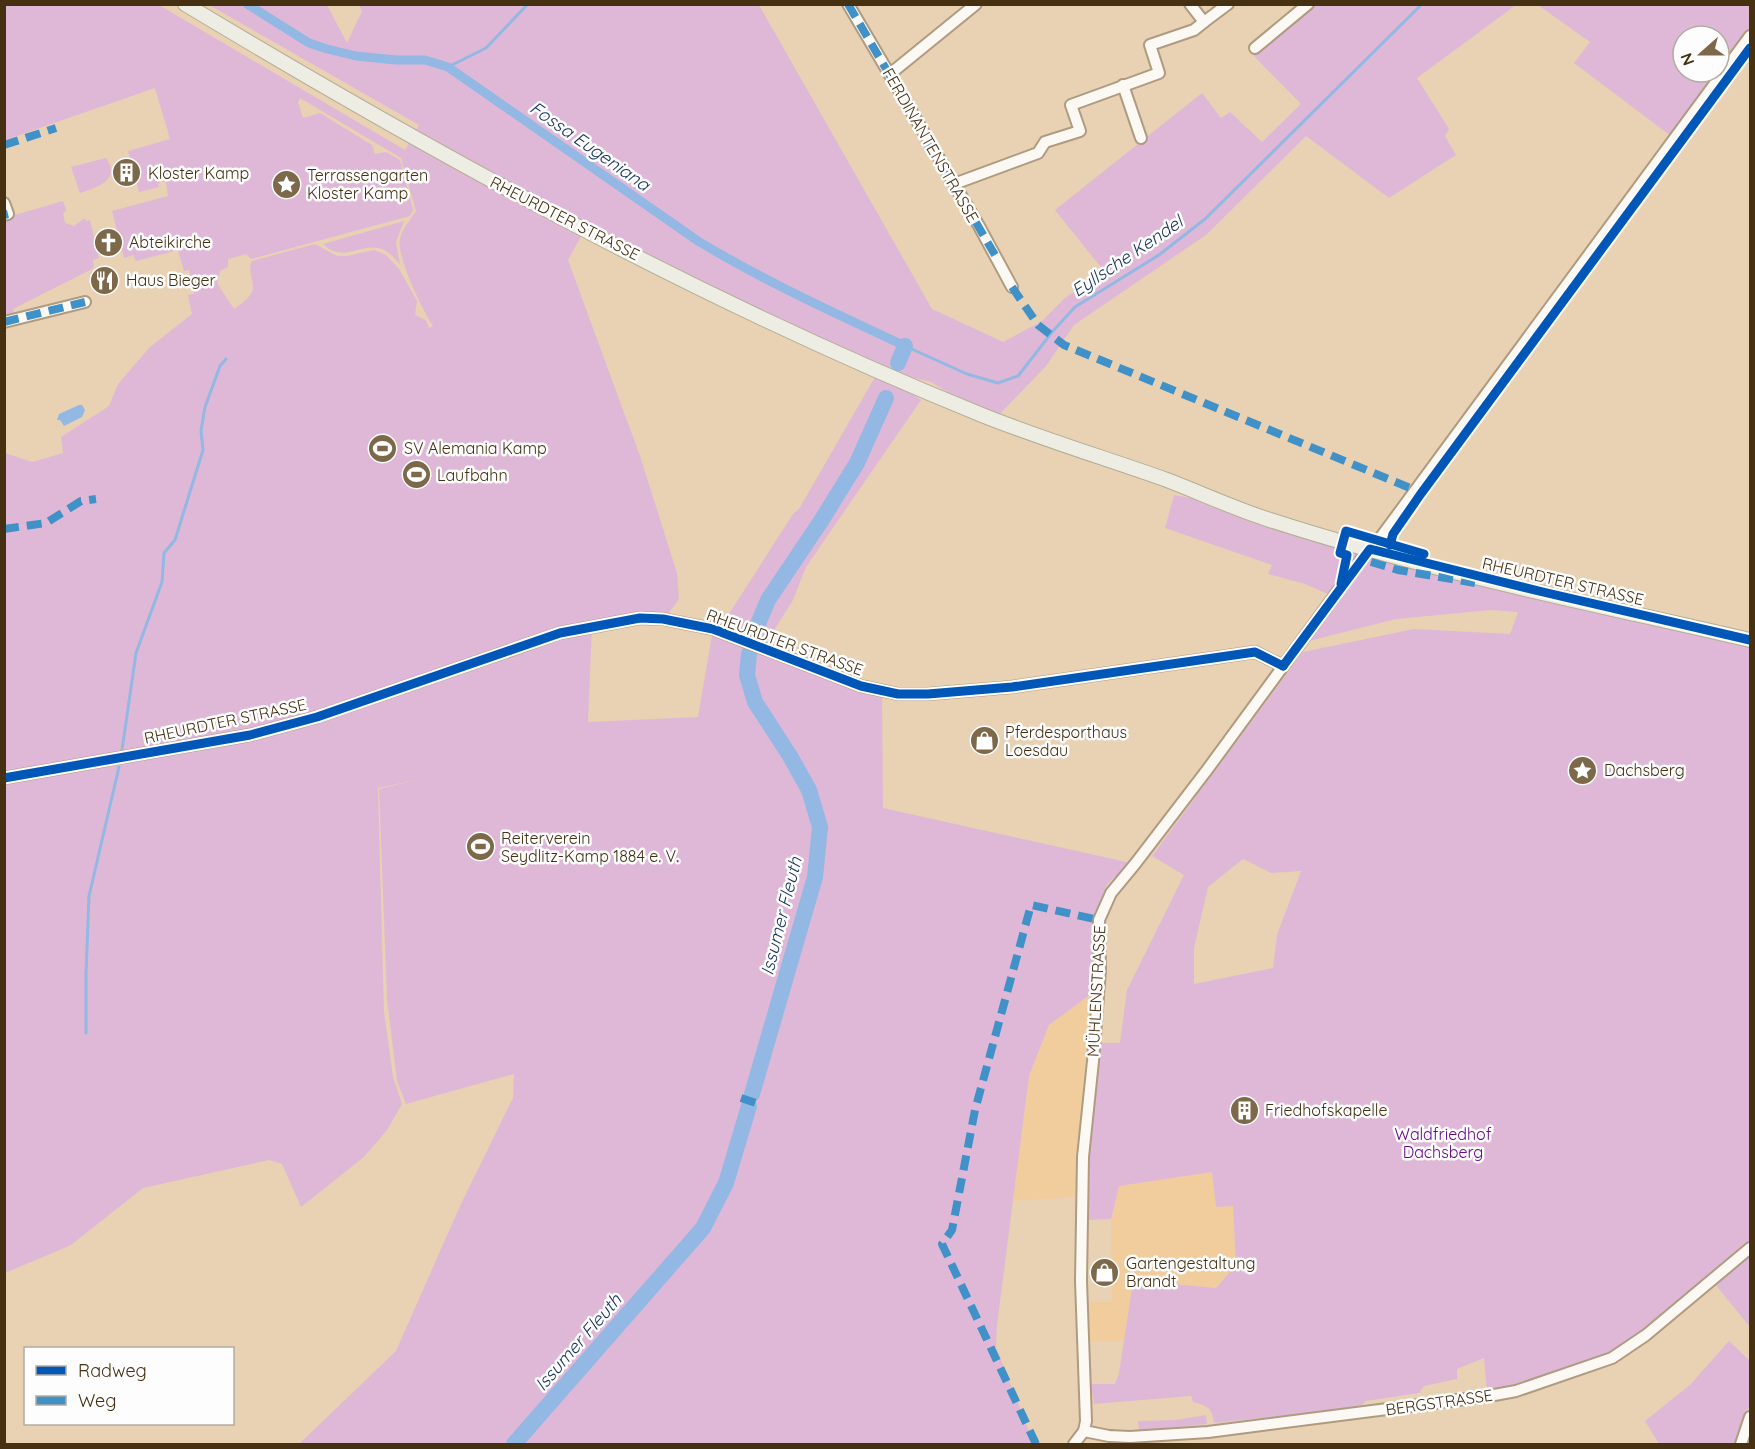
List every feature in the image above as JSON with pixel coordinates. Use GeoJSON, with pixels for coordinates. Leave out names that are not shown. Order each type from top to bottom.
{"type":"FeatureCollection","features":[{"type":"Feature","properties":{"kind":"main road","name":"RHEURDTER STRASSE"},"geometry":{"type":"LineString","coordinates":[[185,4],[315,82],[514,193],[765,319],[992,418],[1172,482],[1252,514],[1370,549],[1750,640]]}},
{"type":"Feature","properties":{"kind":"street","name":"FERDINANTENSTRASSE"},"geometry":{"type":"LineString","coordinates":[[848,4],[1012,287]]}},
{"type":"Feature","properties":{"kind":"street"},"geometry":{"type":"LineString","coordinates":[[890,74],[976,4]]}},
{"type":"Feature","properties":{"kind":"street"},"geometry":{"type":"LineString","coordinates":[[1190,4],[1204,22]]}},
{"type":"Feature","properties":{"kind":"street"},"geometry":{"type":"LineString","coordinates":[[954,184],[1038,153],[1045,142],[1080,131],[1071,105],[1159,73],[1150,45],[1194,30],[1228,4]]}},
{"type":"Feature","properties":{"kind":"street"},"geometry":{"type":"LineString","coordinates":[[1255,48],[1308,4]]}},
{"type":"Feature","properties":{"kind":"street","name":"MÜHLENSTRASSE"},"geometry":{"type":"LineString","coordinates":[[1084,1431],[1087,1405],[1084,1385],[1082,1281],[1083,1157],[1099,981],[1099,920],[1110,893],[1135,864],[1283,666],[1750,36]]}},
{"type":"Feature","properties":{"kind":"street"},"geometry":{"type":"LineString","coordinates":[[1123,85],[1141,138]]}},
{"type":"Feature","properties":{"kind":"street"},"geometry":{"type":"LineString","coordinates":[[4,322],[85,302]]}},
{"type":"Feature","properties":{"kind":"street","name":"RHEURDTER STRASSE"},"geometry":{"type":"LineString","coordinates":[[4,778],[250,735],[317,717],[560,633],[640,618],[663,619],[713,629],[861,686],[898,694],[928,694],[1012,687],[1255,652],[1283,666]]}},
{"type":"Feature","properties":{"kind":"street","name":"BERGSTRASSE"},"geometry":{"type":"LineString","coordinates":[[1084,1431],[1130,1437],[1208,1432],[1489,1396],[1516,1390],[1605,1361],[1623,1352],[1750,1248]]}},
{"type":"Feature","properties":{"kind":"street"},"geometry":{"type":"LineString","coordinates":[[1741,1444],[1750,1417]]}},
{"type":"Feature","properties":{"kind":"street"},"geometry":{"type":"LineString","coordinates":[[1074,1444],[1084,1431]]}},
{"type":"Feature","properties":{"kind":"shaded area"},"geometry":{"type":"Polygon","coordinates":[[[1095,991],[1089,1066],[1077,1157],[1077,1197],[1013,1201],[1029,1076],[1049,1025],[1095,991]]]}},
{"type":"Feature","properties":{"kind":"shaded area"},"geometry":{"type":"Polygon","coordinates":[[[1212,1171],[1216,1207],[1233,1206],[1236,1264],[1216,1288],[1139,1281],[1132,1288],[1125,1341],[1087,1342],[1088,1308],[1091,1302],[1112,1302],[1111,1219],[1119,1186],[1212,1171]]]}},
{"type":"Feature","properties":{"kind":"green space"},"geometry":{"type":"Polygon","coordinates":[[[5,5],[159,5],[405,150],[419,125],[209,5],[327,5],[347,43],[362,11],[359,5],[759,5],[932,309],[1003,342],[1042,321],[1065,298],[1104,271],[1055,210],[1202,93],[1221,118],[1230,112],[1262,142],[1301,104],[1252,54],[1313,5],[1516,5],[1417,78],[1449,129],[1445,136],[1456,155],[1389,198],[1306,136],[1206,235],[1074,325],[1046,366],[994,420],[931,382],[881,370],[921,400],[806,567],[793,600],[763,648],[882,690],[883,808],[1131,863],[1107,884],[1092,924],[1097,972],[1095,991],[1049,1025],[1029,1076],[996,1347],[1034,1444],[299,1444],[396,1351],[460,1206],[513,1098],[514,1074],[406,1104],[397,1081],[387,999],[379,789],[416,780],[378,788],[384,1012],[393,1077],[402,1104],[387,1130],[364,1157],[301,1207],[282,1164],[269,1160],[143,1188],[71,1245],[5,1273],[5,453],[32,462],[63,453],[61,437],[109,406],[118,384],[150,347],[192,314],[188,295],[194,294],[189,270],[184,271],[178,250],[136,261],[133,255],[124,258],[112,211],[168,196],[166,182],[162,181],[158,184],[159,187],[139,192],[128,151],[170,139],[155,88],[5,140],[5,5]],[[300,98],[298,102],[303,118],[320,113],[372,145],[375,154],[386,152],[400,160],[413,210],[410,216],[251,259],[246,254],[228,259],[228,267],[220,271],[217,283],[234,309],[247,299],[252,291],[250,270],[252,261],[315,244],[337,256],[374,250],[386,255],[399,269],[417,301],[415,315],[426,320],[429,328],[433,326],[411,283],[402,258],[400,239],[416,211],[401,158],[300,98]],[[585,229],[568,260],[640,456],[677,573],[679,599],[665,618],[592,626],[588,722],[698,717],[713,629],[718,631],[793,514],[799,509],[879,370],[585,229]]]}},
{"type":"Feature","properties":{"kind":"green space"},"geometry":{"type":"Polygon","coordinates":[[[1538,5],[1750,5],[1750,28],[1731,54],[1731,24],[1671,24],[1671,84],[1709,84],[1671,136],[1574,63],[1590,42],[1538,5]]]}},
{"type":"Feature","properties":{"kind":"green space"},"geometry":{"type":"Polygon","coordinates":[[[106,158],[111,172],[109,177],[99,186],[80,193],[71,167],[106,158]]]}},
{"type":"Feature","properties":{"kind":"green space"},"geometry":{"type":"Polygon","coordinates":[[[63,201],[66,210],[63,214],[65,223],[74,226],[85,218],[86,221],[90,220],[99,258],[93,260],[94,268],[13,309],[15,315],[5,318],[5,222],[8,217],[63,201]]]}},
{"type":"Feature","properties":{"kind":"green space"},"geometry":{"type":"Polygon","coordinates":[[[404,221],[396,242],[400,265],[390,254],[380,248],[342,253],[333,251],[323,244],[404,221]]]}},
{"type":"Feature","properties":{"kind":"green space","name":"Waldfriedhof Dachsberg"},"geometry":{"type":"Polygon","coordinates":[[[1174,495],[1224,504],[1750,644],[1750,1244],[1621,1350],[1515,1388],[1487,1393],[1484,1358],[1457,1369],[1457,1379],[1424,1386],[1419,1393],[1366,1401],[1359,1408],[1214,1423],[1210,1410],[1193,1402],[1191,1396],[1094,1404],[1091,1384],[1115,1384],[1119,1373],[1132,1288],[1139,1281],[1216,1288],[1236,1265],[1233,1206],[1216,1207],[1212,1172],[1119,1186],[1111,1219],[1088,1220],[1089,1151],[1100,1043],[1120,1043],[1127,990],[1184,875],[1152,856],[1303,652],[1414,629],[1510,634],[1518,612],[1491,610],[1396,619],[1309,641],[1359,566],[1335,597],[1305,584],[1268,574],[1272,565],[1165,528],[1174,495]],[[1243,859],[1208,887],[1194,948],[1194,984],[1273,968],[1277,935],[1301,871],[1271,873],[1243,859]]]}},
{"type":"Feature","properties":{"kind":"green space"},"geometry":{"type":"Polygon","coordinates":[[[1750,1254],[1750,1327],[1715,1284],[1750,1254]]]}},
{"type":"Feature","properties":{"kind":"green space"},"geometry":{"type":"Polygon","coordinates":[[[1729,1341],[1750,1361],[1750,1403],[1736,1444],[1659,1444],[1645,1421],[1691,1384],[1729,1341]]]}},
{"type":"Feature","properties":{"kind":"green space"},"geometry":{"type":"Polygon","coordinates":[[[1206,1415],[1207,1424],[1139,1431],[1138,1421],[1176,1420],[1206,1415]]]}},
{"type":"Feature","properties":{"kind":"water"},"geometry":{"type":"Polygon","coordinates":[[[82,405],[85,410],[82,417],[64,426],[60,420],[57,420],[59,414],[82,405]]]}},
{"type":"Feature","properties":{"kind":"waterway","name":"Fossa Eugeniana"},"geometry":{"type":"LineString","coordinates":[[247,4],[309,43],[327,49],[356,56],[425,60],[448,67],[698,241],[774,283],[905,346]]}},
{"type":"Feature","properties":{"kind":"waterway"},"geometry":{"type":"LineString","coordinates":[[448,67],[486,48],[528,4]]}},
{"type":"Feature","properties":{"kind":"waterway","name":"Eyllsche Kendel"},"geometry":{"type":"LineString","coordinates":[[905,346],[967,374],[998,383],[1018,376],[1075,307],[1159,255],[1205,219],[1422,4]]}},
{"type":"Feature","properties":{"kind":"waterway","name":"Issumer Fleuth"},"geometry":{"type":"LineString","coordinates":[[898,363],[905,346]]}},
{"type":"Feature","properties":{"kind":"waterway"},"geometry":{"type":"LineString","coordinates":[[122,750],[136,653],[162,582],[164,553],[175,540],[203,450],[201,431],[205,407],[220,366],[226,359]]}},
{"type":"Feature","properties":{"kind":"waterway","name":"Issumer Fleuth"},"geometry":{"type":"LineString","coordinates":[[753,636],[768,600],[857,463],[886,398]]}},
{"type":"Feature","properties":{"kind":"waterway","name":"Issumer Fleuth"},"geometry":{"type":"LineString","coordinates":[[749,654],[747,675],[755,702],[809,790],[820,827],[815,877],[752,1094]]}},
{"type":"Feature","properties":{"kind":"waterway"},"geometry":{"type":"LineString","coordinates":[[86,1033],[89,896],[119,767]]}},
{"type":"Feature","properties":{"kind":"waterway","name":"Issumer Fleuth"},"geometry":{"type":"LineString","coordinates":[[514,1444],[703,1228],[726,1183],[749,1106]]}},
{"type":"Feature","properties":{"kind":"marked path"},"geometry":{"type":"LineString","coordinates":[[848,4],[995,255]]}},
{"type":"Feature","properties":{"kind":"marked path"},"geometry":{"type":"LineString","coordinates":[[4,145],[56,128]]}},
{"type":"Feature","properties":{"kind":"marked path"},"geometry":{"type":"LineString","coordinates":[[4,215],[8,214]]}},
{"type":"Feature","properties":{"kind":"marked path"},"geometry":{"type":"LineString","coordinates":[[1012,287],[1038,325],[1064,345],[1415,490],[1420,495]]}},
{"type":"Feature","properties":{"kind":"marked path"},"geometry":{"type":"LineString","coordinates":[[4,322],[85,302]]}},
{"type":"Feature","properties":{"kind":"marked path"},"geometry":{"type":"LineString","coordinates":[[4,529],[46,523],[81,501],[96,499]]}},
{"type":"Feature","properties":{"kind":"marked path"},"geometry":{"type":"LineString","coordinates":[[1371,562],[1398,570],[1475,583]]}},
{"type":"Feature","properties":{"kind":"marked path"},"geometry":{"type":"LineString","coordinates":[[1036,1444],[942,1244],[952,1230],[975,1110],[1031,905],[1099,920]]}},
{"type":"Feature","properties":{"kind":"marked path"},"geometry":{"type":"LineString","coordinates":[[741,1098],[759,1104]]}},
{"type":"Feature","properties":{"kind":"cycle path"},"geometry":{"type":"LineString","coordinates":[[1390,545],[1393,534],[1420,495],[1750,48]]}},
{"type":"Feature","properties":{"kind":"cycle path"},"geometry":{"type":"LineString","coordinates":[[1341,584],[1347,555],[1340,553],[1346,531],[1424,554]]}},
{"type":"Feature","properties":{"kind":"cycle path"},"geometry":{"type":"LineString","coordinates":[[1283,666],[1370,549],[1750,640]]}},
{"type":"Feature","properties":{"kind":"cycle path"},"geometry":{"type":"LineString","coordinates":[[4,778],[250,735],[317,717],[560,633],[640,618],[663,619],[713,629],[861,686],[898,694],[928,694],[1012,687],[1255,652],[1283,666]]}},
{"type":"Feature","properties":{"kind":"place","name":"Kloster Kamp"},"geometry":{"type":"Point","coordinates":[127,173]}},
{"type":"Feature","properties":{"kind":"place","name":"Terrassengarten Kloster Kamp"},"geometry":{"type":"Point","coordinates":[286,184]}},
{"type":"Feature","properties":{"kind":"place","name":"Abteikirche"},"geometry":{"type":"Point","coordinates":[108,242]}},
{"type":"Feature","properties":{"kind":"place","name":"Haus Bieger"},"geometry":{"type":"Point","coordinates":[105,280]}},
{"type":"Feature","properties":{"kind":"place","name":"SV Alemania Kamp"},"geometry":{"type":"Point","coordinates":[383,448]}},
{"type":"Feature","properties":{"kind":"place","name":"Laufbahn"},"geometry":{"type":"Point","coordinates":[416,475]}},
{"type":"Feature","properties":{"kind":"place","name":"Pferdesporthaus Loesdau"},"geometry":{"type":"Point","coordinates":[984,741]}},
{"type":"Feature","properties":{"kind":"place","name":"Dachsberg"},"geometry":{"type":"Point","coordinates":[1583,770]}},
{"type":"Feature","properties":{"kind":"place","name":"Reiterverein Seydlitz-Kamp 1884 e. V."},"geometry":{"type":"Point","coordinates":[480,847]}},
{"type":"Feature","properties":{"kind":"place","name":"Friedhofskapelle"},"geometry":{"type":"Point","coordinates":[1244,1110]}},
{"type":"Feature","properties":{"kind":"place","name":"Gartengestaltung Brandt"},"geometry":{"type":"Point","coordinates":[1105,1272]}}]}
